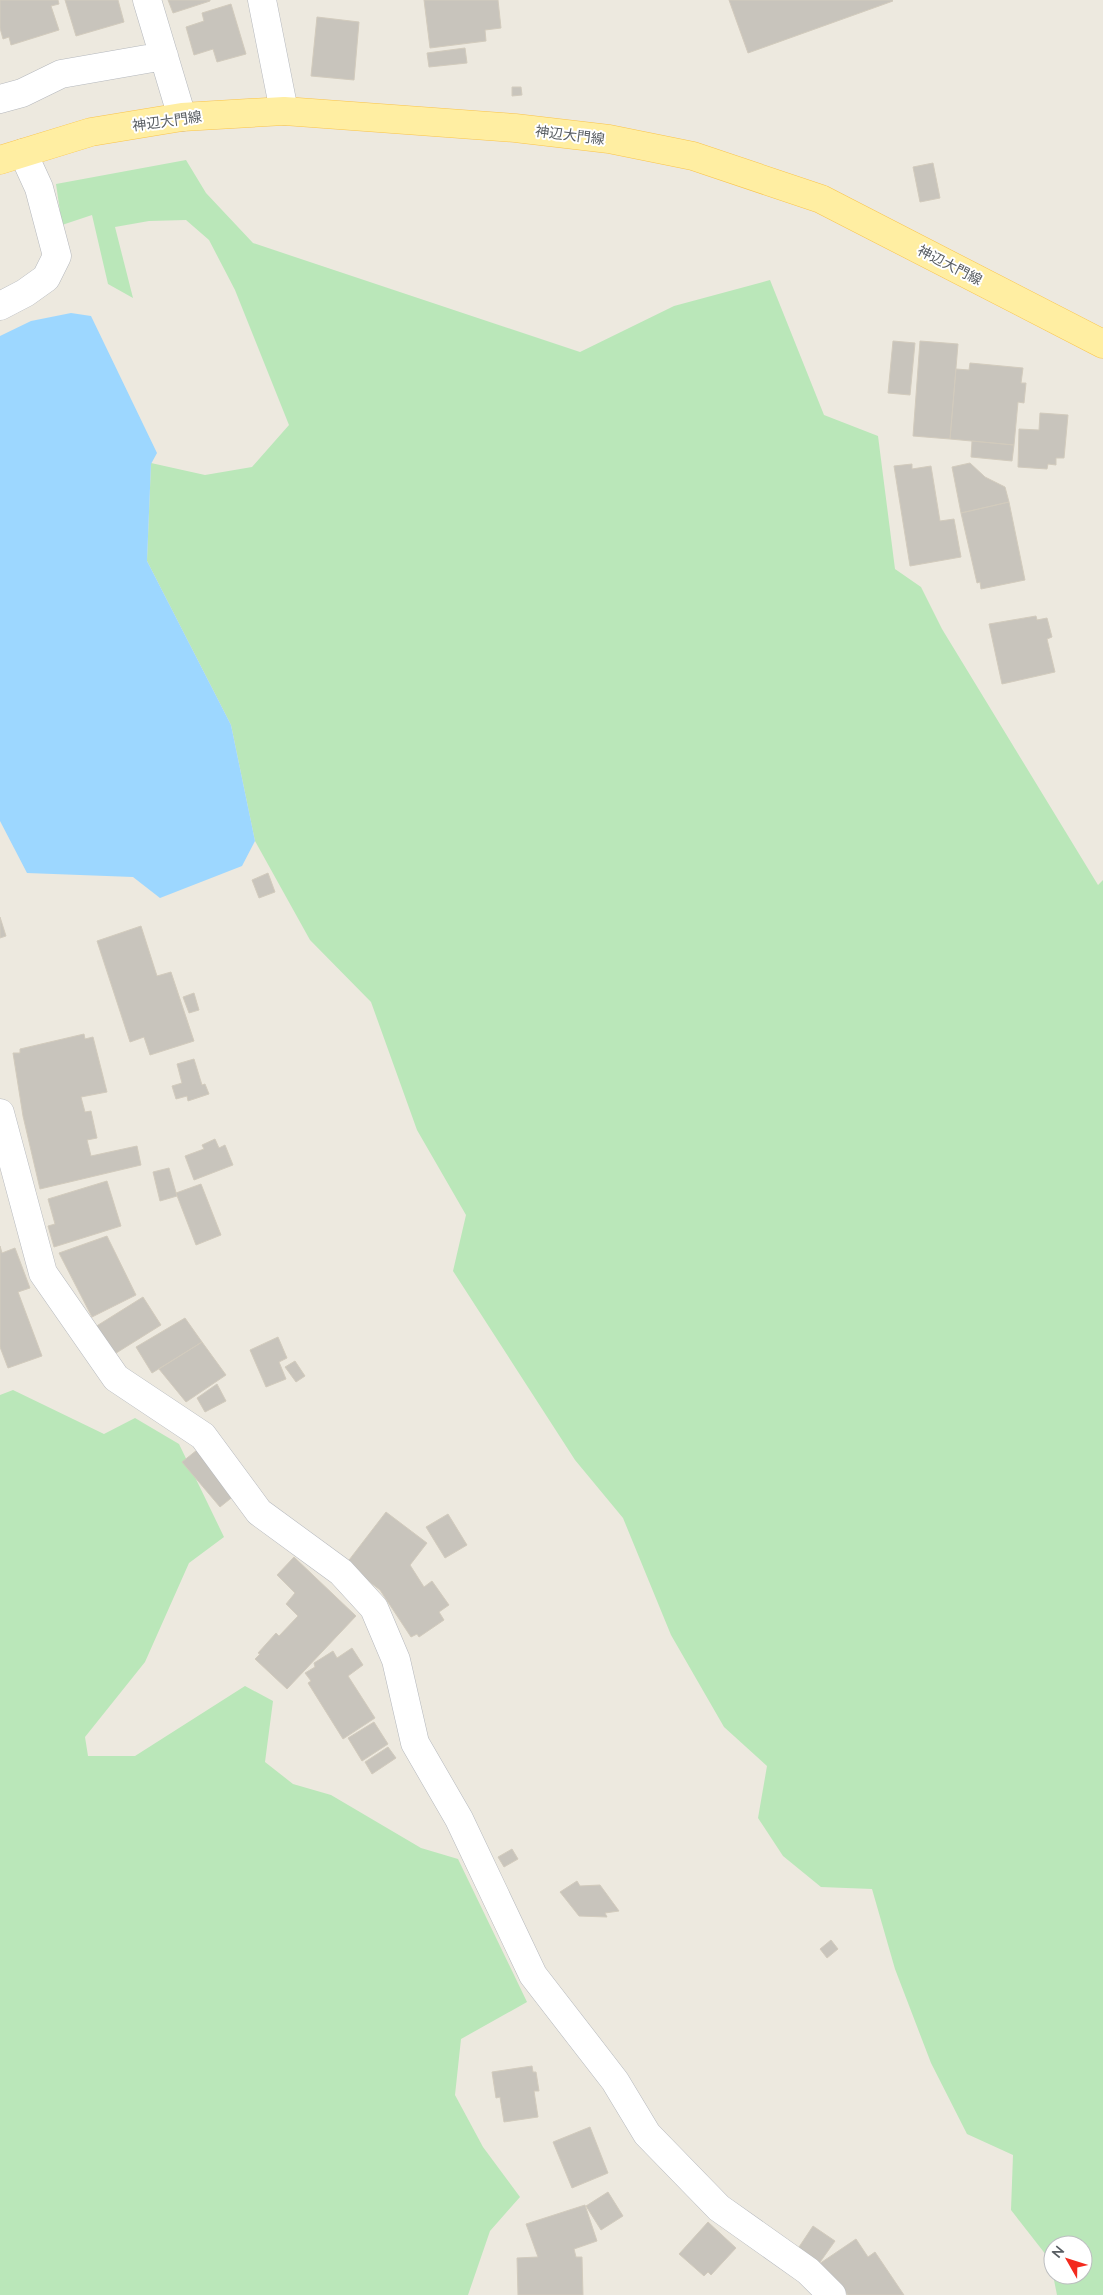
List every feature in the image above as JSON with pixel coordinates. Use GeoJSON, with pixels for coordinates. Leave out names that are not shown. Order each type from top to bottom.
{"type":"FeatureCollection","features":[{"type":"Feature","properties":{"kind":"main road","name":"神辺大門線"},"geometry":{"type":"LineString","coordinates":[[11,156],[91,132],[182,117],[284,111],[524,130],[609,140],[694,156],[821,199],[1103,344]]}},
{"type":"Feature","properties":{"kind":"street"},"geometry":{"type":"LineString","coordinates":[[147,0],[182,117]]}},
{"type":"Feature","properties":{"kind":"street"},"geometry":{"type":"LineString","coordinates":[[262,0],[284,111]]}},
{"type":"Feature","properties":{"kind":"street"},"geometry":{"type":"LineString","coordinates":[[0,99],[22,93],[62,74],[164,56]]}},
{"type":"Feature","properties":{"kind":"street"},"geometry":{"type":"LineString","coordinates":[[0,306],[25,293],[46,278],[57,256],[39,188],[11,156]]}},
{"type":"Feature","properties":{"kind":"street"},"geometry":{"type":"LineString","coordinates":[[0,1112],[43,1272],[116,1378],[203,1436],[259,1512],[341,1572],[374,1608],[396,1660],[415,1742],[459,1820],[533,1975],[615,2080],[647,2134],[719,2208],[808,2271],[832,2295]]}},
{"type":"Feature","properties":{"kind":"green space"},"geometry":{"type":"Polygon","coordinates":[[[186,160],[206,193],[253,243],[580,352],[674,306],[770,280],[824,415],[878,436],[895,569],[921,587],[942,629],[1098,885],[1103,880],[1103,2295],[1057,2295],[1055,2285],[1093,2285],[1093,2235],[1043,2235],[1043,2251],[1011,2210],[1013,2155],[967,2134],[931,2063],[895,1969],[872,1889],[821,1887],[783,1856],[758,1818],[767,1766],[724,1727],[671,1635],[623,1518],[575,1460],[453,1271],[466,1215],[417,1130],[371,1002],[310,940],[255,841],[231,725],[147,561],[151,463],[205,475],[252,467],[289,425],[235,290],[209,240],[186,220],[149,221],[115,227],[133,298],[108,284],[92,215],[62,225],[56,184],[186,160]]]}},
{"type":"Feature","properties":{"kind":"green space"},"geometry":{"type":"Polygon","coordinates":[[[13,1390],[104,1434],[135,1418],[179,1444],[224,1537],[189,1563],[145,1662],[85,1737],[88,1756],[135,1756],[245,1686],[273,1701],[265,1762],[293,1784],[331,1795],[421,1848],[458,1859],[527,2002],[461,2039],[455,2095],[483,2147],[520,2197],[490,2231],[468,2295],[0,2295],[0,1395],[13,1390]]]}},
{"type":"Feature","properties":{"kind":"water"},"geometry":{"type":"Polygon","coordinates":[[[71,313],[91,316],[157,453],[151,464],[147,561],[231,725],[255,841],[242,866],[160,898],[133,877],[27,873],[0,821],[0,336],[31,321],[71,313]]]}},
{"type":"Feature","properties":{"kind":"building"},"geometry":{"type":"Polygon","coordinates":[[[0,0],[58,0],[59,4],[51,6],[59,30],[11,45],[9,37],[3,39],[0,28],[0,0]]]}},
{"type":"Feature","properties":{"kind":"building"},"geometry":{"type":"Polygon","coordinates":[[[65,0],[118,0],[124,22],[76,36],[65,0]]]}},
{"type":"Feature","properties":{"kind":"building"},"geometry":{"type":"Polygon","coordinates":[[[168,0],[210,0],[210,1],[173,13],[168,0]]]}},
{"type":"Feature","properties":{"kind":"building"},"geometry":{"type":"Polygon","coordinates":[[[424,0],[498,0],[501,28],[485,30],[486,41],[430,48],[424,0]]]}},
{"type":"Feature","properties":{"kind":"building"},"geometry":{"type":"Polygon","coordinates":[[[729,0],[892,0],[893,1],[748,53],[729,0]]]}},
{"type":"Feature","properties":{"kind":"building"},"geometry":{"type":"Polygon","coordinates":[[[231,4],[246,54],[217,62],[213,49],[194,55],[186,27],[204,21],[202,13],[231,4]]]}},
{"type":"Feature","properties":{"kind":"building"},"geometry":{"type":"Polygon","coordinates":[[[317,17],[359,22],[354,80],[311,76],[317,17]]]}},
{"type":"Feature","properties":{"kind":"building"},"geometry":{"type":"Polygon","coordinates":[[[465,48],[467,63],[429,67],[427,53],[465,48]]]}},
{"type":"Feature","properties":{"kind":"building"},"geometry":{"type":"Polygon","coordinates":[[[512,87],[521,87],[522,95],[512,96],[512,87]]]}},
{"type":"Feature","properties":{"kind":"building"},"geometry":{"type":"Polygon","coordinates":[[[933,163],[940,198],[920,202],[913,167],[933,163]]]}},
{"type":"Feature","properties":{"kind":"building"},"geometry":{"type":"Polygon","coordinates":[[[893,341],[915,343],[910,395],[888,393],[893,341]]]}},
{"type":"Feature","properties":{"kind":"building"},"geometry":{"type":"Polygon","coordinates":[[[920,341],[958,344],[950,439],[913,436],[920,341]]]}},
{"type":"Feature","properties":{"kind":"building"},"geometry":{"type":"Polygon","coordinates":[[[970,363],[1023,368],[1021,383],[1026,383],[1024,403],[1018,402],[1014,445],[950,439],[956,369],[969,370],[970,363]]]}},
{"type":"Feature","properties":{"kind":"building"},"geometry":{"type":"Polygon","coordinates":[[[1040,413],[1068,415],[1064,458],[1056,458],[1056,465],[1048,464],[1047,469],[1018,467],[1019,429],[1039,430],[1040,413]]]}},
{"type":"Feature","properties":{"kind":"building"},"geometry":{"type":"Polygon","coordinates":[[[972,441],[1014,445],[1012,461],[971,457],[972,441]]]}},
{"type":"Feature","properties":{"kind":"building"},"geometry":{"type":"Polygon","coordinates":[[[970,463],[985,477],[1005,487],[1009,502],[961,513],[952,467],[970,463]]]}},
{"type":"Feature","properties":{"kind":"building"},"geometry":{"type":"Polygon","coordinates":[[[912,464],[912,469],[931,466],[940,521],[954,519],[961,557],[910,566],[894,466],[912,464]]]}},
{"type":"Feature","properties":{"kind":"building"},"geometry":{"type":"Polygon","coordinates":[[[1009,502],[1025,580],[981,589],[980,582],[977,583],[961,513],[1009,502]]]}},
{"type":"Feature","properties":{"kind":"building"},"geometry":{"type":"Polygon","coordinates":[[[1036,616],[1037,620],[1047,618],[1052,637],[1047,639],[1055,672],[1002,684],[989,624],[1036,616]]]}},
{"type":"Feature","properties":{"kind":"building"},"geometry":{"type":"Polygon","coordinates":[[[268,873],[275,892],[259,898],[252,880],[268,873]]]}},
{"type":"Feature","properties":{"kind":"building"},"geometry":{"type":"Polygon","coordinates":[[[0,917],[6,936],[0,938],[0,917]]]}},
{"type":"Feature","properties":{"kind":"building"},"geometry":{"type":"Polygon","coordinates":[[[141,926],[157,976],[171,972],[194,1041],[150,1055],[144,1037],[130,1042],[97,941],[141,926]]]}},
{"type":"Feature","properties":{"kind":"building"},"geometry":{"type":"Polygon","coordinates":[[[194,993],[199,1010],[189,1013],[183,997],[194,993]]]}},
{"type":"Feature","properties":{"kind":"building"},"geometry":{"type":"Polygon","coordinates":[[[84,1034],[85,1039],[93,1037],[107,1092],[81,1097],[85,1112],[91,1111],[97,1138],[87,1140],[91,1156],[137,1146],[141,1165],[40,1189],[23,1116],[13,1053],[20,1053],[20,1049],[84,1034]]]}},
{"type":"Feature","properties":{"kind":"building"},"geometry":{"type":"Polygon","coordinates":[[[194,1059],[202,1085],[205,1084],[209,1094],[188,1101],[187,1096],[176,1099],[172,1086],[182,1083],[177,1064],[194,1059]]]}},
{"type":"Feature","properties":{"kind":"building"},"geometry":{"type":"Polygon","coordinates":[[[215,1139],[219,1148],[225,1145],[233,1165],[194,1180],[185,1156],[204,1149],[202,1145],[215,1139]]]}},
{"type":"Feature","properties":{"kind":"building"},"geometry":{"type":"Polygon","coordinates":[[[169,1168],[177,1196],[160,1201],[153,1172],[169,1168]]]}},
{"type":"Feature","properties":{"kind":"building"},"geometry":{"type":"Polygon","coordinates":[[[107,1181],[121,1226],[54,1247],[48,1226],[55,1224],[48,1199],[107,1181]]]}},
{"type":"Feature","properties":{"kind":"building"},"geometry":{"type":"Polygon","coordinates":[[[201,1184],[221,1235],[196,1245],[176,1193],[201,1184]]]}},
{"type":"Feature","properties":{"kind":"building"},"geometry":{"type":"Polygon","coordinates":[[[107,1236],[136,1295],[92,1317],[59,1253],[107,1236]]]}},
{"type":"Feature","properties":{"kind":"building"},"geometry":{"type":"Polygon","coordinates":[[[0,1246],[2,1253],[15,1248],[30,1288],[18,1292],[42,1356],[8,1368],[0,1347],[0,1246]]]}},
{"type":"Feature","properties":{"kind":"building"},"geometry":{"type":"Polygon","coordinates":[[[143,1297],[161,1325],[113,1355],[95,1327],[143,1297]]]}},
{"type":"Feature","properties":{"kind":"building"},"geometry":{"type":"Polygon","coordinates":[[[185,1318],[202,1342],[152,1373],[136,1347],[185,1318]]]}},
{"type":"Feature","properties":{"kind":"building"},"geometry":{"type":"Polygon","coordinates":[[[278,1337],[287,1358],[279,1362],[286,1379],[266,1387],[250,1350],[278,1337]]]}},
{"type":"Feature","properties":{"kind":"building"},"geometry":{"type":"Polygon","coordinates":[[[202,1342],[226,1375],[186,1402],[159,1369],[202,1342]]]}},
{"type":"Feature","properties":{"kind":"building"},"geometry":{"type":"Polygon","coordinates":[[[295,1361],[305,1376],[296,1382],[285,1367],[295,1361]]]}},
{"type":"Feature","properties":{"kind":"building"},"geometry":{"type":"Polygon","coordinates":[[[217,1384],[226,1401],[205,1412],[197,1398],[217,1384]]]}},
{"type":"Feature","properties":{"kind":"building"},"geometry":{"type":"Polygon","coordinates":[[[197,1450],[235,1495],[220,1507],[182,1462],[197,1450]]]}},
{"type":"Feature","properties":{"kind":"building"},"geometry":{"type":"Polygon","coordinates":[[[386,1512],[427,1543],[410,1565],[424,1587],[432,1581],[449,1605],[439,1612],[444,1620],[419,1637],[417,1634],[411,1637],[380,1590],[346,1564],[386,1512]]]}},
{"type":"Feature","properties":{"kind":"building"},"geometry":{"type":"Polygon","coordinates":[[[448,1514],[467,1545],[445,1558],[426,1527],[448,1514]]]}},
{"type":"Feature","properties":{"kind":"building"},"geometry":{"type":"Polygon","coordinates":[[[294,1557],[356,1616],[287,1689],[255,1659],[276,1633],[279,1636],[298,1616],[286,1604],[295,1593],[277,1575],[294,1557]]]}},
{"type":"Feature","properties":{"kind":"building"},"geometry":{"type":"Polygon","coordinates":[[[352,1648],[363,1665],[348,1676],[375,1718],[343,1739],[308,1683],[311,1681],[305,1673],[315,1667],[314,1663],[333,1651],[337,1658],[352,1648]]]}},
{"type":"Feature","properties":{"kind":"building"},"geometry":{"type":"Polygon","coordinates":[[[374,1722],[388,1744],[362,1761],[348,1738],[374,1722]]]}},
{"type":"Feature","properties":{"kind":"building"},"geometry":{"type":"Polygon","coordinates":[[[388,1747],[396,1758],[372,1774],[365,1762],[388,1747]]]}},
{"type":"Feature","properties":{"kind":"building"},"geometry":{"type":"Polygon","coordinates":[[[512,1849],[518,1859],[504,1867],[498,1857],[512,1849]]]}},
{"type":"Feature","properties":{"kind":"building"},"geometry":{"type":"Polygon","coordinates":[[[577,1881],[580,1886],[600,1885],[619,1911],[605,1913],[607,1917],[579,1916],[560,1892],[577,1881]]]}},
{"type":"Feature","properties":{"kind":"building"},"geometry":{"type":"Polygon","coordinates":[[[831,1940],[838,1949],[827,1958],[820,1949],[831,1940]]]}},
{"type":"Feature","properties":{"kind":"building"},"geometry":{"type":"Polygon","coordinates":[[[532,2066],[533,2072],[536,2072],[539,2091],[534,2091],[538,2117],[504,2122],[500,2097],[496,2098],[492,2072],[532,2066]]]}},
{"type":"Feature","properties":{"kind":"building"},"geometry":{"type":"Polygon","coordinates":[[[590,2127],[608,2173],[572,2188],[553,2142],[590,2127]]]}},
{"type":"Feature","properties":{"kind":"building"},"geometry":{"type":"Polygon","coordinates":[[[608,2192],[623,2216],[601,2230],[586,2206],[608,2192]]]}},
{"type":"Feature","properties":{"kind":"building"},"geometry":{"type":"Polygon","coordinates":[[[585,2205],[597,2241],[574,2249],[576,2257],[582,2257],[583,2295],[518,2295],[517,2258],[538,2257],[526,2224],[585,2205]]]}},
{"type":"Feature","properties":{"kind":"building"},"geometry":{"type":"Polygon","coordinates":[[[708,2222],[736,2248],[711,2275],[708,2272],[704,2276],[679,2254],[708,2222]]]}},
{"type":"Feature","properties":{"kind":"building"},"geometry":{"type":"Polygon","coordinates":[[[813,2226],[835,2241],[818,2265],[797,2250],[813,2226]]]}},
{"type":"Feature","properties":{"kind":"building"},"geometry":{"type":"Polygon","coordinates":[[[856,2239],[868,2257],[875,2252],[904,2295],[848,2295],[840,2283],[834,2287],[819,2264],[856,2239]]]}}]}
